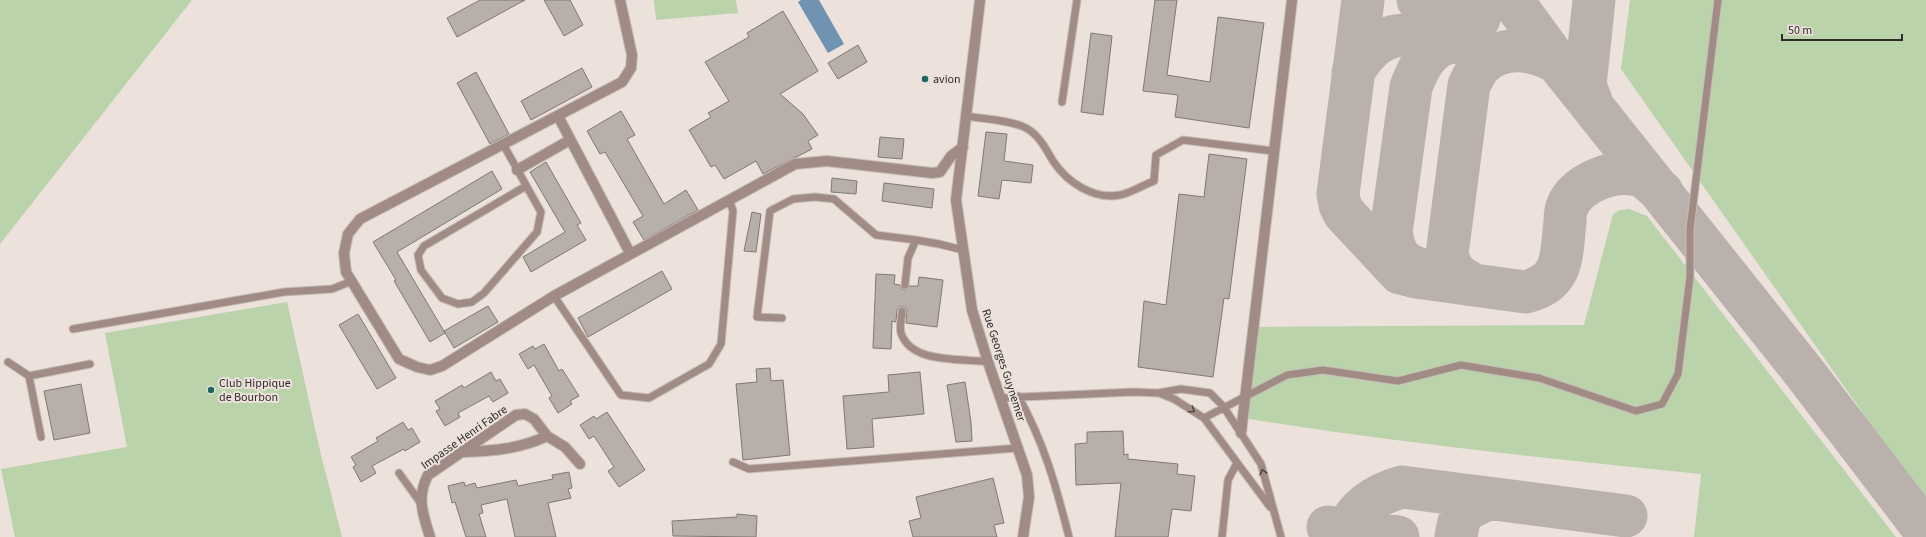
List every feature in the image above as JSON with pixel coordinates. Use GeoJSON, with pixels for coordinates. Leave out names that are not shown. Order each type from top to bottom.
{"type":"FeatureCollection","features":[{"type":"Feature","properties":{"kind":"street"},"geometry":{"type":"LineString","coordinates":[[620,0],[632,55],[632,68],[622,82],[360,219],[348,234],[344,253],[346,272],[399,359],[417,367],[430,370],[442,366],[554,296],[630,253],[795,164],[827,161],[932,173],[940,172],[951,156],[959,148],[963,147]]}},
{"type":"Feature","properties":{"kind":"street","name":"Rue Georges Guynemer"},"geometry":{"type":"LineString","coordinates":[[980,0],[956,200],[972,310],[988,362],[1019,448],[1027,475],[1029,497],[1023,537]]}},
{"type":"Feature","properties":{"kind":"street"},"geometry":{"type":"LineString","coordinates":[[1241,433],[1273,151],[1292,0]]}},
{"type":"Feature","properties":{"kind":"street"},"geometry":{"type":"LineString","coordinates":[[558,116],[630,253]]}},
{"type":"Feature","properties":{"kind":"street"},"geometry":{"type":"LineString","coordinates":[[517,170],[570,140]]}},
{"type":"Feature","properties":{"kind":"street","name":"Impasse Henri Fabre"},"geometry":{"type":"LineString","coordinates":[[430,537],[420,502],[422,486],[428,475],[516,415],[526,414],[534,419],[547,436],[565,447],[580,464]]}},
{"type":"Feature","properties":{"kind":"street"},"geometry":{"type":"LineString","coordinates":[[463,452],[495,451],[536,442],[547,436]]}},
{"type":"Feature","properties":{"kind":"lane"},"geometry":{"type":"LineString","coordinates":[[1062,102],[1077,0]]}},
{"type":"Feature","properties":{"kind":"lane"},"geometry":{"type":"LineString","coordinates":[[1204,418],[1287,375],[1323,370],[1398,381],[1461,365],[1539,378],[1636,411],[1662,404],[1678,374],[1690,277],[1690,229],[1718,0]]}},
{"type":"Feature","properties":{"kind":"lane"},"geometry":{"type":"LineString","coordinates":[[966,116],[1027,128],[1046,148],[1054,162],[1069,181],[1086,190],[1102,195],[1120,195],[1154,181],[1156,155],[1183,140],[1273,151]]}},
{"type":"Feature","properties":{"kind":"lane"},"geometry":{"type":"LineString","coordinates":[[503,144],[541,212],[537,232],[484,292],[472,302],[458,304],[442,298],[421,270],[418,255],[424,246],[526,186]]}},
{"type":"Feature","properties":{"kind":"lane"},"geometry":{"type":"LineString","coordinates":[[782,318],[756,316],[770,211],[793,199],[815,197],[834,200],[876,235],[916,240],[963,250]]}},
{"type":"Feature","properties":{"kind":"lane"},"geometry":{"type":"LineString","coordinates":[[554,296],[621,395],[649,398],[709,364],[721,344],[732,211],[729,199]]}},
{"type":"Feature","properties":{"kind":"lane"},"geometry":{"type":"LineString","coordinates":[[905,285],[908,258],[916,240]]}},
{"type":"Feature","properties":{"kind":"lane"},"geometry":{"type":"LineString","coordinates":[[73,329],[284,292],[332,290],[352,280]]}},
{"type":"Feature","properties":{"kind":"lane"},"geometry":{"type":"LineString","coordinates":[[902,311],[900,332],[908,346],[925,356],[988,362]]}},
{"type":"Feature","properties":{"kind":"lane"},"geometry":{"type":"LineString","coordinates":[[8,362],[29,376],[90,364]]}},
{"type":"Feature","properties":{"kind":"lane"},"geometry":{"type":"LineString","coordinates":[[29,376],[41,437]]}},
{"type":"Feature","properties":{"kind":"lane"},"geometry":{"type":"LineString","coordinates":[[1000,398],[1133,392],[1158,393],[1181,389],[1210,393],[1224,408],[1261,464],[1272,510],[1281,537]]}},
{"type":"Feature","properties":{"kind":"lane"},"geometry":{"type":"LineString","coordinates":[[1158,393],[1174,399],[1204,418],[1272,510]]}},
{"type":"Feature","properties":{"kind":"lane"},"geometry":{"type":"LineString","coordinates":[[1018,396],[1033,424],[1054,478],[1069,537]]}},
{"type":"Feature","properties":{"kind":"lane"},"geometry":{"type":"LineString","coordinates":[[733,462],[749,470],[1019,448]]}},
{"type":"Feature","properties":{"kind":"lane"},"geometry":{"type":"LineString","coordinates":[[1222,537],[1228,480],[1237,462]]}},
{"type":"Feature","properties":{"kind":"lane"},"geometry":{"type":"LineString","coordinates":[[399,473],[420,502]]}},
{"type":"Feature","properties":{"kind":"green space"},"geometry":{"type":"Polygon","coordinates":[[[0,0],[192,0],[0,244],[0,0]]]}},
{"type":"Feature","properties":{"kind":"green space"},"geometry":{"type":"Polygon","coordinates":[[[654,0],[736,0],[738,13],[656,20],[654,0]]]}},
{"type":"Feature","properties":{"kind":"green space"},"geometry":{"type":"Polygon","coordinates":[[[1630,0],[1926,0],[1926,503],[1621,69],[1630,0]]]}},
{"type":"Feature","properties":{"kind":"green space"},"geometry":{"type":"Polygon","coordinates":[[[1629,209],[1647,216],[1896,537],[1694,537],[1701,474],[1475,450],[1362,436],[1249,419],[1249,327],[1584,325],[1613,214],[1620,210],[1629,209]]]}},
{"type":"Feature","properties":{"kind":"green space","name":"Club Hippique de Bourbon"},"geometry":{"type":"Polygon","coordinates":[[[287,302],[320,451],[342,537],[15,537],[1,469],[127,447],[105,333],[287,302]]]}},
{"type":"Feature","properties":{"kind":"water"},"geometry":{"type":"Polygon","coordinates":[[[801,0],[819,0],[844,44],[828,53],[798,2],[801,0]]]}},
{"type":"Feature","properties":{"kind":"building"},"geometry":{"type":"Polygon","coordinates":[[[480,0],[525,0],[457,37],[447,18],[480,0]]]}},
{"type":"Feature","properties":{"kind":"building"},"geometry":{"type":"Polygon","coordinates":[[[544,0],[570,0],[583,25],[564,36],[544,0]]]}},
{"type":"Feature","properties":{"kind":"building"},"geometry":{"type":"Polygon","coordinates":[[[1155,0],[1177,0],[1167,75],[1210,82],[1218,17],[1264,23],[1249,128],[1175,117],[1178,95],[1143,91],[1155,0]]]}},
{"type":"Feature","properties":{"kind":"building"},"geometry":{"type":"Polygon","coordinates":[[[783,11],[818,71],[780,94],[803,114],[818,135],[808,141],[812,149],[763,174],[756,161],[724,179],[715,165],[711,167],[689,130],[711,117],[708,113],[729,101],[705,62],[749,37],[747,33],[783,11]]]}},
{"type":"Feature","properties":{"kind":"building"},"geometry":{"type":"Polygon","coordinates":[[[1091,33],[1112,36],[1103,115],[1081,112],[1091,33]]]}},
{"type":"Feature","properties":{"kind":"building"},"geometry":{"type":"Polygon","coordinates":[[[858,45],[867,62],[838,79],[828,63],[858,45]]]}},
{"type":"Feature","properties":{"kind":"building"},"geometry":{"type":"Polygon","coordinates":[[[582,68],[592,87],[531,120],[521,101],[582,68]]]}},
{"type":"Feature","properties":{"kind":"building"},"geometry":{"type":"Polygon","coordinates":[[[476,72],[509,134],[490,144],[457,83],[476,72]]]}},
{"type":"Feature","properties":{"kind":"building"},"geometry":{"type":"Polygon","coordinates":[[[621,111],[635,135],[627,139],[664,204],[686,190],[698,210],[644,240],[633,222],[643,216],[605,152],[600,154],[587,131],[621,111]]]}},
{"type":"Feature","properties":{"kind":"building"},"geometry":{"type":"Polygon","coordinates":[[[986,132],[1007,134],[1004,161],[1033,165],[1031,183],[1002,180],[999,199],[978,196],[986,132]]]}},
{"type":"Feature","properties":{"kind":"building"},"geometry":{"type":"Polygon","coordinates":[[[880,137],[904,139],[902,159],[878,157],[880,137]]]}},
{"type":"Feature","properties":{"kind":"building"},"geometry":{"type":"Polygon","coordinates":[[[1209,154],[1247,159],[1229,299],[1224,298],[1213,377],[1138,367],[1144,301],[1166,305],[1179,194],[1204,197],[1209,154]]]}},
{"type":"Feature","properties":{"kind":"building"},"geometry":{"type":"Polygon","coordinates":[[[546,162],[581,223],[577,225],[586,240],[531,272],[523,257],[565,232],[530,172],[546,162]]]}},
{"type":"Feature","properties":{"kind":"building"},"geometry":{"type":"Polygon","coordinates":[[[492,171],[502,189],[397,252],[445,333],[430,342],[373,242],[492,171]]]}},
{"type":"Feature","properties":{"kind":"building"},"geometry":{"type":"Polygon","coordinates":[[[832,178],[857,181],[856,194],[831,192],[832,178]]]}},
{"type":"Feature","properties":{"kind":"building"},"geometry":{"type":"Polygon","coordinates":[[[884,183],[934,189],[932,208],[882,201],[884,183]]]}},
{"type":"Feature","properties":{"kind":"building"},"geometry":{"type":"Polygon","coordinates":[[[752,212],[761,214],[756,252],[744,251],[752,212]]]}},
{"type":"Feature","properties":{"kind":"building"},"geometry":{"type":"Polygon","coordinates":[[[662,271],[672,289],[588,337],[578,318],[662,271]]]}},
{"type":"Feature","properties":{"kind":"building"},"geometry":{"type":"Polygon","coordinates":[[[876,274],[895,275],[894,284],[900,285],[902,289],[905,290],[910,286],[918,286],[919,277],[943,280],[937,327],[906,323],[907,309],[900,306],[897,310],[896,322],[892,321],[891,349],[873,348],[876,274]]]}},
{"type":"Feature","properties":{"kind":"building"},"geometry":{"type":"Polygon","coordinates":[[[488,306],[498,322],[454,348],[444,331],[488,306]]]}},
{"type":"Feature","properties":{"kind":"building"},"geometry":{"type":"Polygon","coordinates":[[[358,314],[396,378],[377,389],[339,325],[358,314]]]}},
{"type":"Feature","properties":{"kind":"building"},"geometry":{"type":"Polygon","coordinates":[[[544,344],[559,371],[562,369],[579,396],[570,401],[572,404],[558,413],[549,398],[552,396],[534,365],[528,369],[519,354],[533,346],[535,349],[544,344]]]}},
{"type":"Feature","properties":{"kind":"building"},"geometry":{"type":"Polygon","coordinates":[[[770,368],[771,381],[783,380],[790,455],[743,460],[736,384],[757,382],[756,369],[770,368]]]}},
{"type":"Feature","properties":{"kind":"building"},"geometry":{"type":"Polygon","coordinates":[[[491,372],[496,381],[500,379],[508,393],[493,402],[489,396],[458,413],[460,417],[445,426],[436,411],[440,409],[435,401],[462,385],[464,388],[491,372]]]}},
{"type":"Feature","properties":{"kind":"building"},"geometry":{"type":"Polygon","coordinates":[[[920,372],[924,414],[872,419],[874,447],[847,449],[843,396],[889,392],[888,375],[920,372]]]}},
{"type":"Feature","properties":{"kind":"building"},"geometry":{"type":"Polygon","coordinates":[[[965,382],[971,422],[972,441],[956,442],[947,385],[965,382]]]}},
{"type":"Feature","properties":{"kind":"building"},"geometry":{"type":"Polygon","coordinates":[[[81,384],[90,433],[54,440],[44,391],[81,384]]]}},
{"type":"Feature","properties":{"kind":"building"},"geometry":{"type":"Polygon","coordinates":[[[607,412],[645,470],[619,487],[608,471],[614,467],[594,436],[589,439],[580,425],[594,416],[596,419],[607,412]]]}},
{"type":"Feature","properties":{"kind":"building"},"geometry":{"type":"Polygon","coordinates":[[[403,422],[408,430],[412,428],[420,442],[405,451],[404,449],[372,466],[376,473],[361,482],[353,467],[356,465],[351,457],[378,441],[376,438],[403,422]]]}},
{"type":"Feature","properties":{"kind":"building"},"geometry":{"type":"Polygon","coordinates":[[[1123,431],[1124,455],[1128,454],[1128,459],[1178,464],[1177,474],[1195,476],[1191,511],[1172,509],[1168,537],[1115,537],[1121,483],[1076,485],[1075,444],[1087,443],[1087,432],[1123,431]]]}},
{"type":"Feature","properties":{"kind":"building"},"geometry":{"type":"Polygon","coordinates":[[[569,472],[572,488],[568,489],[571,498],[548,503],[556,537],[515,537],[507,499],[481,505],[483,513],[479,514],[486,537],[466,537],[455,502],[452,503],[448,486],[464,482],[465,486],[475,483],[477,488],[516,480],[518,486],[553,479],[552,475],[569,472]]]}},
{"type":"Feature","properties":{"kind":"building"},"geometry":{"type":"Polygon","coordinates":[[[993,478],[1004,523],[994,525],[997,537],[913,537],[909,521],[921,518],[916,497],[993,478]]]}},
{"type":"Feature","properties":{"kind":"building"},"geometry":{"type":"Polygon","coordinates":[[[737,514],[757,516],[756,537],[673,536],[672,521],[737,517],[737,514]]]}},
{"type":"Feature","properties":{"kind":"taxiway"},"geometry":{"type":"LineString","coordinates":[[1363,0],[1338,194],[1340,205],[1344,213],[1400,273],[1416,277],[1525,292],[1538,288],[1548,282],[1554,275],[1558,266],[1563,246],[1566,209],[1572,198],[1579,190],[1599,178],[1611,175],[1633,174],[1648,180],[1662,192]]}},
{"type":"Feature","properties":{"kind":"taxiway"},"geometry":{"type":"LineString","coordinates":[[1418,0],[1429,10],[1479,19]]}},
{"type":"Feature","properties":{"kind":"taxiway"},"geometry":{"type":"LineString","coordinates":[[1512,0],[1557,62],[1807,376],[1926,532]]}},
{"type":"Feature","properties":{"kind":"taxiway"},"geometry":{"type":"LineString","coordinates":[[1592,104],[1585,85],[1594,0]]}},
{"type":"Feature","properties":{"kind":"taxiway"},"geometry":{"type":"LineString","coordinates":[[1353,73],[1364,56],[1375,45],[1387,38],[1400,35],[1414,35],[1464,41]]}},
{"type":"Feature","properties":{"kind":"taxiway"},"geometry":{"type":"LineString","coordinates":[[1417,268],[1401,259],[1396,250],[1391,232],[1411,87],[1420,66],[1434,49],[1451,42],[1474,42]]}},
{"type":"Feature","properties":{"kind":"taxiway"},"geometry":{"type":"LineString","coordinates":[[1474,285],[1456,273],[1451,266],[1447,254],[1469,85],[1480,66],[1498,54],[1518,51],[1528,52],[1538,54],[1557,62]]}},
{"type":"Feature","properties":{"kind":"taxiway"},"geometry":{"type":"LineString","coordinates":[[1345,537],[1348,527],[1353,519],[1366,504],[1383,494],[1402,487],[1626,516]]}},
{"type":"Feature","properties":{"kind":"taxiway"},"geometry":{"type":"LineString","coordinates":[[1456,537],[1459,521],[1464,512],[1487,499]]}},
{"type":"Feature","properties":{"kind":"taxiway"},"geometry":{"type":"LineString","coordinates":[[1328,527],[1398,537]]}},
{"type":"Feature","properties":{"kind":"place","name":"avion"},"geometry":{"type":"Point","coordinates":[925,79]}},
{"type":"Feature","properties":{"kind":"place","name":"Club Hippique de Bourbon"},"geometry":{"type":"Point","coordinates":[211,390]}}]}
